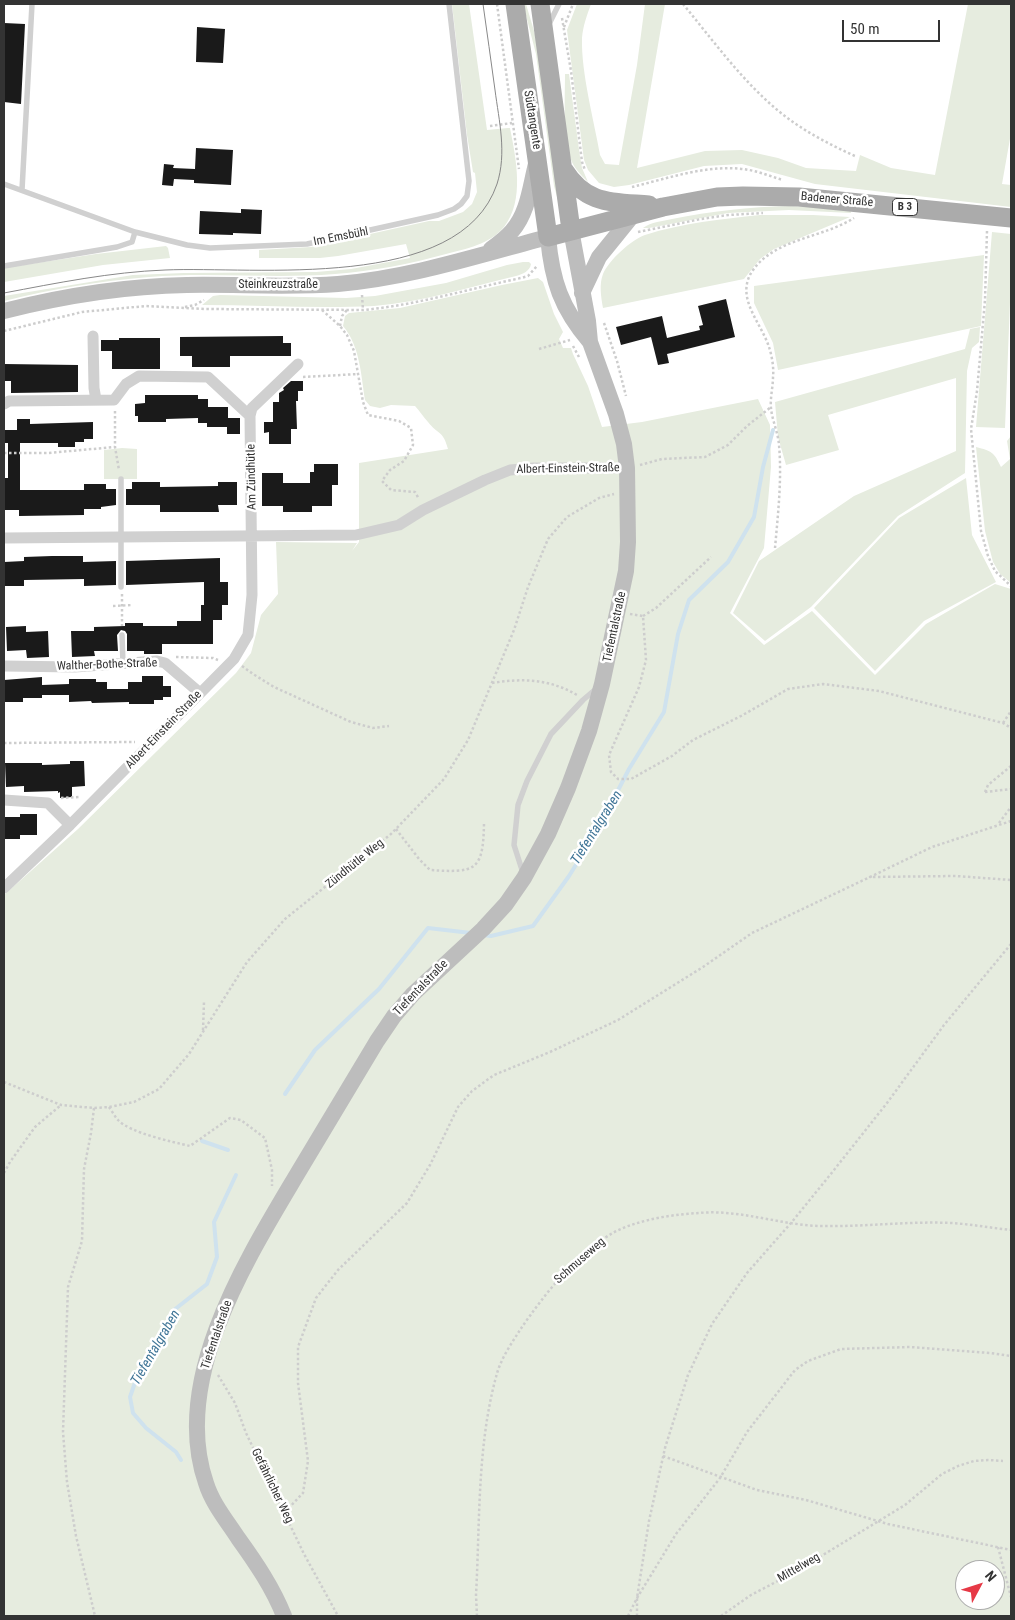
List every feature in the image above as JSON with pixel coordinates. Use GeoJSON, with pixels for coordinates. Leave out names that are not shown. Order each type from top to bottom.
{"type":"FeatureCollection","features":[{"type":"Feature","properties":{"kind":"main road","name":"Südtangente"},"geometry":{"type":"LineString","coordinates":[[515,4],[548,237]]}},
{"type":"Feature","properties":{"kind":"main road","name":"Südtangente"},"geometry":{"type":"LineString","coordinates":[[540,4],[571,230]]}},
{"type":"Feature","properties":{"kind":"main road","name":"Badener Straße"},"geometry":{"type":"LineString","coordinates":[[563,168],[574,184],[580,189],[612,204],[663,207]]}},
{"type":"Feature","properties":{"kind":"main road","name":"Badener Straße"},"geometry":{"type":"LineString","coordinates":[[548,237],[663,207],[717,197],[766,195],[859,202],[1011,218]]}},
{"type":"Feature","properties":{"kind":"street"},"geometry":{"type":"LineString","coordinates":[[485,254],[512,231],[522,216],[528,203],[538,158]]}},
{"type":"Feature","properties":{"kind":"street"},"geometry":{"type":"LineString","coordinates":[[582,293],[599,257],[633,215]]}},
{"type":"Feature","properties":{"kind":"street","name":"Tiefentalstraße"},"geometry":{"type":"LineString","coordinates":[[284,1616],[263,1576],[223,1515],[206,1484],[197,1453],[196,1422],[199,1392],[207,1356],[234,1287],[250,1254],[377,1041],[394,1016],[413,994],[483,929],[506,904],[524,878],[548,834],[568,788],[589,731],[602,684],[626,571],[628,542],[627,468],[618,420],[590,342],[588,321],[571,230]]}},
{"type":"Feature","properties":{"kind":"street","name":"Steinkreuzstraße"},"geometry":{"type":"LineString","coordinates":[[4,312],[86,294],[150,287],[217,284],[307,286],[361,282],[421,271],[548,237]]}},
{"type":"Feature","properties":{"kind":"street","name":"Tiefentalstraße"},"geometry":{"type":"LineString","coordinates":[[548,237],[554,274],[564,306],[570,317],[590,342]]}},
{"type":"Feature","properties":{"kind":"street"},"geometry":{"type":"LineString","coordinates":[[93,336],[96,400]]}},
{"type":"Feature","properties":{"kind":"street"},"geometry":{"type":"LineString","coordinates":[[4,404],[9,401],[114,400],[126,384],[139,376],[208,377],[250,416],[252,408],[298,364]]}},
{"type":"Feature","properties":{"kind":"street","name":"Am Zündhütle"},"geometry":{"type":"LineString","coordinates":[[250,416],[253,538]]}},
{"type":"Feature","properties":{"kind":"street","name":"Albert-Einstein-Straße"},"geometry":{"type":"LineString","coordinates":[[4,538],[253,538],[356,535],[399,525],[422,510],[510,470],[534,468],[627,468]]}},
{"type":"Feature","properties":{"kind":"street","name":"Albert-Einstein-Straße"},"geometry":{"type":"LineString","coordinates":[[4,888],[97,798],[231,661],[248,635],[252,595],[253,538]]}},
{"type":"Feature","properties":{"kind":"street","name":"Walther-Bothe-Straße"},"geometry":{"type":"LineString","coordinates":[[4,666],[75,667],[157,661],[164,663],[200,692]]}},
{"type":"Feature","properties":{"kind":"street"},"geometry":{"type":"LineString","coordinates":[[4,800],[48,803],[70,825]]}},
{"type":"Feature","properties":{"kind":"lane"},"geometry":{"type":"LineString","coordinates":[[22,190],[32,4]]}},
{"type":"Feature","properties":{"kind":"lane","name":"Im Emsbühl"},"geometry":{"type":"LineString","coordinates":[[4,184],[135,232],[187,245],[210,248],[307,244],[438,216],[461,204],[466,196],[470,172],[449,4]]}},
{"type":"Feature","properties":{"kind":"lane"},"geometry":{"type":"LineString","coordinates":[[544,32],[560,4]]}},
{"type":"Feature","properties":{"kind":"lane"},"geometry":{"type":"LineString","coordinates":[[4,266],[117,247],[132,242],[135,232]]}},
{"type":"Feature","properties":{"kind":"lane"},"geometry":{"type":"LineString","coordinates":[[121,479],[121,588]]}},
{"type":"Feature","properties":{"kind":"lane"},"geometry":{"type":"LineString","coordinates":[[122,632],[123,664]]}},
{"type":"Feature","properties":{"kind":"lane"},"geometry":{"type":"LineString","coordinates":[[524,878],[514,845],[518,805],[527,781],[551,734],[583,700],[602,684]]}},
{"type":"Feature","properties":{"kind":"path"},"geometry":{"type":"LineString","coordinates":[[497,4],[520,174]]}},
{"type":"Feature","properties":{"kind":"path"},"geometry":{"type":"LineString","coordinates":[[572,4],[564,28],[582,162],[587,175]]}},
{"type":"Feature","properties":{"kind":"path"},"geometry":{"type":"LineString","coordinates":[[683,4],[762,96],[792,122],[857,157]]}},
{"type":"Feature","properties":{"kind":"path"},"geometry":{"type":"LineString","coordinates":[[564,72],[571,71]]}},
{"type":"Feature","properties":{"kind":"path"},"geometry":{"type":"LineString","coordinates":[[490,126],[512,123]]}},
{"type":"Feature","properties":{"kind":"path"},"geometry":{"type":"LineString","coordinates":[[648,230],[719,216],[769,213]]}},
{"type":"Feature","properties":{"kind":"path"},"geometry":{"type":"LineString","coordinates":[[849,215],[858,216]]}},
{"type":"Feature","properties":{"kind":"path"},"geometry":{"type":"LineString","coordinates":[[988,215],[985,300],[977,390],[971,429],[981,531],[994,571],[1011,586]]}},
{"type":"Feature","properties":{"kind":"path"},"geometry":{"type":"LineString","coordinates":[[775,548],[780,491],[779,443],[770,407],[774,375],[769,346],[750,310],[746,292],[748,280],[753,270],[766,256],[788,244],[843,225]]}},
{"type":"Feature","properties":{"kind":"path"},"geometry":{"type":"LineString","coordinates":[[4,331],[82,312],[146,306],[204,309],[363,310],[411,304],[521,278],[528,276],[536,267],[541,274]]}},
{"type":"Feature","properties":{"kind":"path"},"geometry":{"type":"LineString","coordinates":[[362,295],[363,310]]}},
{"type":"Feature","properties":{"kind":"path"},"geometry":{"type":"LineString","coordinates":[[321,309],[347,335],[354,351],[363,402],[368,415],[399,421],[412,428],[413,445],[404,461],[390,470],[382,481],[391,490],[415,492],[422,510]]}},
{"type":"Feature","properties":{"kind":"path"},"geometry":{"type":"LineString","coordinates":[[340,326],[342,316],[347,310]]}},
{"type":"Feature","properties":{"kind":"path"},"geometry":{"type":"LineString","coordinates":[[567,333],[582,363]]}},
{"type":"Feature","properties":{"kind":"path"},"geometry":{"type":"LineString","coordinates":[[539,349],[570,340]]}},
{"type":"Feature","properties":{"kind":"path"},"geometry":{"type":"LineString","coordinates":[[284,378],[359,374]]}},
{"type":"Feature","properties":{"kind":"path"},"geometry":{"type":"LineString","coordinates":[[643,464],[662,460],[705,456],[728,445],[770,407]]}},
{"type":"Feature","properties":{"kind":"path"},"geometry":{"type":"LineString","coordinates":[[115,408],[115,447],[121,479]]}},
{"type":"Feature","properties":{"kind":"path"},"geometry":{"type":"LineString","coordinates":[[4,453],[48,453],[115,447]]}},
{"type":"Feature","properties":{"kind":"path","name":"Zündhütle Weg"},"geometry":{"type":"LineString","coordinates":[[4,1082],[61,1105],[94,1108],[134,1102],[159,1089],[189,1054],[247,962],[285,919],[396,829],[444,779],[468,740],[514,630],[528,587],[548,539],[567,517],[599,498],[612,494]]}},
{"type":"Feature","properties":{"kind":"path"},"geometry":{"type":"LineString","coordinates":[[618,612],[643,616],[656,608],[711,557]]}},
{"type":"Feature","properties":{"kind":"path"},"geometry":{"type":"LineString","coordinates":[[121,588],[122,632]]}},
{"type":"Feature","properties":{"kind":"path"},"geometry":{"type":"LineString","coordinates":[[113,606],[133,605]]}},
{"type":"Feature","properties":{"kind":"path"},"geometry":{"type":"LineString","coordinates":[[643,616],[646,660],[639,687],[609,755],[611,772],[618,780],[631,778],[672,756],[693,740],[741,716],[788,689],[823,684],[879,692],[1003,724],[1011,728]]}},
{"type":"Feature","properties":{"kind":"path"},"geometry":{"type":"LineString","coordinates":[[182,657],[214,658],[231,661],[274,687],[343,718],[373,728],[389,726]]}},
{"type":"Feature","properties":{"kind":"path"},"geometry":{"type":"LineString","coordinates":[[492,682],[510,680],[552,683],[576,694],[583,700]]}},
{"type":"Feature","properties":{"kind":"path"},"geometry":{"type":"LineString","coordinates":[[1003,724],[1011,711]]}},
{"type":"Feature","properties":{"kind":"path"},"geometry":{"type":"LineString","coordinates":[[4,743],[152,742]]}},
{"type":"Feature","properties":{"kind":"path"},"geometry":{"type":"LineString","coordinates":[[1011,766],[988,785],[985,792],[1011,789]]}},
{"type":"Feature","properties":{"kind":"path"},"geometry":{"type":"LineString","coordinates":[[48,803],[57,799],[97,798]]}},
{"type":"Feature","properties":{"kind":"path"},"geometry":{"type":"LineString","coordinates":[[998,824],[1011,807]]}},
{"type":"Feature","properties":{"kind":"path"},"geometry":{"type":"LineString","coordinates":[[285,1512],[303,1493],[308,1461],[298,1383],[298,1347],[316,1298],[338,1270],[407,1203],[430,1165],[458,1106],[472,1091],[494,1075],[550,1052],[618,1020],[703,967],[752,933],[932,847],[1011,821]]}},
{"type":"Feature","properties":{"kind":"path"},"geometry":{"type":"LineString","coordinates":[[396,829],[418,859],[430,870],[469,870],[476,865],[482,851],[484,824]]}},
{"type":"Feature","properties":{"kind":"path"},"geometry":{"type":"LineString","coordinates":[[870,877],[956,876],[1011,880]]}},
{"type":"Feature","properties":{"kind":"path"},"geometry":{"type":"LineString","coordinates":[[637,1616],[636,1598],[649,1521],[663,1456],[688,1376],[712,1324],[747,1273],[791,1223],[887,1103],[944,1025],[1011,944]]}},
{"type":"Feature","properties":{"kind":"path"},"geometry":{"type":"LineString","coordinates":[[203,1031],[204,1002]]}},
{"type":"Feature","properties":{"kind":"path"},"geometry":{"type":"LineString","coordinates":[[4,1173],[36,1127],[61,1105]]}},
{"type":"Feature","properties":{"kind":"path"},"geometry":{"type":"LineString","coordinates":[[109,1107],[119,1122],[162,1139],[190,1146],[230,1118],[241,1120],[265,1138],[272,1170],[272,1190],[277,1181]]}},
{"type":"Feature","properties":{"kind":"path"},"geometry":{"type":"LineString","coordinates":[[94,1108],[84,1169],[82,1241],[68,1287],[63,1432],[67,1482],[76,1536],[96,1616]]}},
{"type":"Feature","properties":{"kind":"path","name":"Schmuseweg"},"geometry":{"type":"LineString","coordinates":[[477,1616],[476,1595],[484,1440],[496,1374],[510,1345],[536,1306],[559,1277],[600,1241],[630,1225],[701,1212],[737,1214],[820,1226],[951,1223],[1011,1230]]}},
{"type":"Feature","properties":{"kind":"path"},"geometry":{"type":"LineString","coordinates":[[628,1616],[636,1598],[676,1534],[720,1478],[746,1432],[794,1370],[808,1361],[841,1349],[910,1347],[990,1352],[1011,1356]]}},
{"type":"Feature","properties":{"kind":"path","name":"Gefährlicher Weg"},"geometry":{"type":"LineString","coordinates":[[207,1356],[235,1403],[246,1433],[304,1554],[338,1616]]}},
{"type":"Feature","properties":{"kind":"path"},"geometry":{"type":"LineString","coordinates":[[663,1456],[757,1490],[806,1500],[877,1521],[1011,1550]]}},
{"type":"Feature","properties":{"kind":"path","name":"Mittelweg"},"geometry":{"type":"LineString","coordinates":[[721,1616],[916,1496],[942,1474],[958,1466],[981,1460],[1004,1461]]}},
{"type":"Feature","properties":{"kind":"path"},"geometry":{"type":"LineString","coordinates":[[998,1547],[1011,1597]]}},
{"type":"Feature","properties":{"kind":"shaded area"},"geometry":{"type":"Polygon","coordinates":[[[452,4],[469,4],[487,130],[510,128],[515,153],[517,192],[515,204],[511,216],[504,227],[492,238],[469,248],[432,258],[363,271],[312,275],[149,277],[76,286],[4,301],[4,296],[133,275],[316,272],[351,269],[410,258],[406,244],[320,258],[259,258],[259,250],[311,247],[429,221],[439,221],[463,212],[472,204],[477,192],[467,135],[452,4]]]}},
{"type":"Feature","properties":{"kind":"shaded area"},"geometry":{"type":"Polygon","coordinates":[[[523,4],[526,4],[537,41],[559,204],[554,186],[536,54],[523,4]]]}},
{"type":"Feature","properties":{"kind":"shaded area"},"geometry":{"type":"Polygon","coordinates":[[[577,4],[591,4],[583,29],[582,52],[600,155],[605,164],[619,165],[637,65],[645,4],[665,4],[637,168],[705,151],[742,150],[778,158],[806,168],[856,171],[860,155],[891,168],[935,175],[968,4],[1011,4],[1011,133],[1002,184],[1011,185],[1011,207],[815,184],[742,164],[704,166],[614,187],[599,183],[588,170],[584,160],[567,30],[577,4]]]}},
{"type":"Feature","properties":{"kind":"shaded area"},"geometry":{"type":"Polygon","coordinates":[[[565,74],[569,74],[580,157],[588,182],[573,164],[568,148],[565,116],[565,74]]]}},
{"type":"Feature","properties":{"kind":"shaded area"},"geometry":{"type":"Polygon","coordinates":[[[789,206],[850,208],[851,213],[789,210],[728,213],[643,228],[657,222],[701,214],[745,208],[789,206]]]}},
{"type":"Feature","properties":{"kind":"shaded area"},"geometry":{"type":"Polygon","coordinates":[[[760,215],[850,217],[774,249],[760,259],[744,279],[603,308],[601,286],[603,274],[615,257],[639,238],[688,224],[760,215]]]}},
{"type":"Feature","properties":{"kind":"shaded area"},"geometry":{"type":"Polygon","coordinates":[[[992,232],[1011,234],[1005,428],[976,427],[992,232]]]}},
{"type":"Feature","properties":{"kind":"shaded area"},"geometry":{"type":"Polygon","coordinates":[[[166,246],[170,258],[103,265],[4,282],[4,268],[166,246]]]}},
{"type":"Feature","properties":{"kind":"shaded area"},"geometry":{"type":"Polygon","coordinates":[[[984,255],[981,326],[778,370],[773,343],[754,303],[754,286],[984,255]]]}},
{"type":"Feature","properties":{"kind":"shaded area"},"geometry":{"type":"Polygon","coordinates":[[[523,262],[531,264],[526,272],[519,275],[446,294],[392,304],[331,307],[202,305],[213,296],[220,295],[346,298],[375,296],[446,283],[523,262]]]}},
{"type":"Feature","properties":{"kind":"shaded area"},"geometry":{"type":"Polygon","coordinates":[[[538,278],[543,282],[554,314],[563,332],[559,339],[563,348],[571,348],[588,386],[602,427],[642,422],[758,399],[770,425],[771,467],[764,548],[730,613],[764,645],[812,611],[875,675],[926,624],[995,584],[1011,589],[1011,1616],[4,1616],[4,895],[78,829],[236,673],[251,653],[261,615],[278,594],[276,542],[357,543],[352,551],[359,542],[359,463],[448,449],[442,436],[415,406],[391,405],[380,408],[370,406],[365,400],[356,352],[349,334],[343,326],[345,316],[349,313],[400,308],[538,278]]]}},
{"type":"Feature","properties":{"kind":"shaded area"},"geometry":{"type":"Polygon","coordinates":[[[980,327],[979,342],[972,348],[967,371],[965,473],[898,516],[811,607],[765,641],[733,613],[759,561],[854,496],[956,451],[956,378],[828,415],[839,450],[786,465],[778,437],[775,402],[965,349],[970,329],[980,327]]]}},
{"type":"Feature","properties":{"kind":"shaded area"},"geometry":{"type":"Polygon","coordinates":[[[1011,436],[1011,583],[1000,574],[993,562],[985,531],[976,447],[992,453],[1001,467],[1010,459],[1007,441],[1011,436]]]}},
{"type":"Feature","properties":{"kind":"shaded area"},"geometry":{"type":"Polygon","coordinates":[[[137,449],[137,479],[104,479],[104,450],[137,449]]]}},
{"type":"Feature","properties":{"kind":"shaded area"},"geometry":{"type":"Polygon","coordinates":[[[966,478],[972,535],[996,582],[924,621],[875,671],[814,608],[899,518],[966,478]]]}},
{"type":"Feature","properties":{"kind":"building"},"geometry":{"type":"Polygon","coordinates":[[[4,23],[25,24],[21,104],[4,102],[4,23]]]}},
{"type":"Feature","properties":{"kind":"building"},"geometry":{"type":"Polygon","coordinates":[[[197,27],[225,29],[223,63],[196,62],[197,27]]]}},
{"type":"Feature","properties":{"kind":"building"},"geometry":{"type":"Polygon","coordinates":[[[196,148],[233,150],[231,185],[194,183],[194,180],[174,179],[173,186],[162,185],[164,164],[174,165],[173,168],[195,169],[196,148]]]}},
{"type":"Feature","properties":{"kind":"building"},"geometry":{"type":"Polygon","coordinates":[[[241,209],[262,210],[261,234],[199,234],[200,211],[241,213],[241,209]]]}},
{"type":"Feature","properties":{"kind":"building"},"geometry":{"type":"Polygon","coordinates":[[[726,299],[735,337],[667,354],[669,363],[658,365],[651,337],[621,345],[616,327],[662,316],[667,338],[700,330],[699,326],[703,325],[698,306],[726,299]]]}},
{"type":"Feature","properties":{"kind":"building"},"geometry":{"type":"Polygon","coordinates":[[[283,336],[283,343],[291,343],[291,356],[230,356],[230,367],[192,367],[192,356],[180,356],[180,337],[283,336]]]}},
{"type":"Feature","properties":{"kind":"building"},"geometry":{"type":"Polygon","coordinates":[[[119,338],[160,338],[160,369],[112,369],[112,351],[101,351],[101,340],[119,340],[119,338]]]}},
{"type":"Feature","properties":{"kind":"building"},"geometry":{"type":"Polygon","coordinates":[[[4,364],[78,365],[78,392],[11,393],[11,381],[4,381],[4,364]]]}},
{"type":"Feature","properties":{"kind":"building"},"geometry":{"type":"Polygon","coordinates":[[[291,381],[303,381],[303,391],[298,391],[298,401],[296,401],[297,429],[291,429],[291,444],[269,444],[269,432],[264,433],[264,422],[273,422],[273,402],[279,402],[279,393],[291,381]]]}},
{"type":"Feature","properties":{"kind":"building"},"geometry":{"type":"Polygon","coordinates":[[[145,395],[198,395],[198,399],[208,399],[208,407],[228,407],[228,418],[240,418],[240,434],[227,434],[227,427],[207,427],[207,423],[198,423],[198,418],[166,419],[166,422],[138,422],[138,416],[135,416],[135,404],[145,403],[145,395]]]}},
{"type":"Feature","properties":{"kind":"building"},"geometry":{"type":"Polygon","coordinates":[[[17,419],[30,419],[30,424],[93,422],[93,439],[75,442],[75,447],[58,447],[58,443],[20,443],[20,490],[84,490],[84,484],[106,484],[106,489],[116,489],[116,505],[101,507],[101,509],[84,509],[84,515],[19,516],[19,510],[4,510],[4,478],[8,478],[8,443],[5,443],[5,430],[17,430],[17,419]]]}},
{"type":"Feature","properties":{"kind":"building"},"geometry":{"type":"Polygon","coordinates":[[[314,464],[338,464],[338,485],[332,485],[332,506],[312,506],[312,512],[283,512],[283,506],[262,506],[262,473],[283,473],[283,483],[310,483],[310,472],[314,472],[314,464]]]}},
{"type":"Feature","properties":{"kind":"building"},"geometry":{"type":"Polygon","coordinates":[[[132,482],[160,482],[160,487],[218,486],[218,482],[237,482],[237,505],[218,505],[219,512],[160,512],[160,505],[126,505],[126,489],[132,489],[132,482]]]}},
{"type":"Feature","properties":{"kind":"building"},"geometry":{"type":"Polygon","coordinates":[[[83,556],[83,562],[116,561],[116,585],[84,586],[84,579],[24,580],[24,586],[4,586],[4,562],[24,561],[24,557],[83,556]]]}},
{"type":"Feature","properties":{"kind":"building"},"geometry":{"type":"Polygon","coordinates":[[[220,558],[220,582],[228,582],[228,605],[222,605],[222,620],[213,620],[213,644],[162,644],[162,654],[144,654],[144,651],[127,651],[127,634],[121,630],[117,635],[118,651],[94,651],[95,656],[72,657],[71,631],[94,631],[94,627],[125,626],[125,623],[143,623],[143,626],[177,626],[177,621],[201,621],[201,605],[204,605],[204,582],[126,585],[126,561],[220,558]]]}},
{"type":"Feature","properties":{"kind":"building"},"geometry":{"type":"Polygon","coordinates":[[[26,626],[26,632],[48,631],[49,657],[27,658],[26,650],[7,651],[6,627],[26,626]]]}},
{"type":"Feature","properties":{"kind":"building"},"geometry":{"type":"Polygon","coordinates":[[[142,676],[163,676],[163,686],[171,686],[171,697],[163,697],[163,700],[154,700],[154,704],[129,704],[129,702],[92,703],[91,701],[69,702],[69,695],[42,695],[42,698],[23,698],[23,702],[4,702],[4,680],[42,677],[42,685],[69,684],[69,679],[96,679],[96,682],[107,682],[107,689],[128,689],[128,682],[142,682],[142,676]]]}},
{"type":"Feature","properties":{"kind":"building"},"geometry":{"type":"Polygon","coordinates":[[[70,761],[84,761],[85,786],[72,787],[72,797],[60,798],[60,792],[58,793],[58,791],[24,792],[24,786],[6,787],[5,763],[42,763],[42,765],[70,764],[70,761]]]}},
{"type":"Feature","properties":{"kind":"building"},"geometry":{"type":"Polygon","coordinates":[[[20,814],[37,814],[37,835],[20,835],[20,839],[4,839],[4,817],[20,817],[20,814]]]}},
{"type":"Feature","properties":{"kind":"waterway","name":"Tiefentalgraben"},"geometry":{"type":"LineString","coordinates":[[483,935],[491,936],[533,926],[569,876],[597,831],[629,769],[664,712],[678,634],[689,600],[728,562],[754,517],[763,467],[773,430]]}},
{"type":"Feature","properties":{"kind":"waterway","name":"Tiefentalgraben"},"geometry":{"type":"LineString","coordinates":[[285,1094],[315,1050],[379,989],[428,928],[471,933]]}},
{"type":"Feature","properties":{"kind":"waterway","name":"Tiefentalgraben"},"geometry":{"type":"LineString","coordinates":[[202,1141],[228,1150]]}},
{"type":"Feature","properties":{"kind":"waterway","name":"Tiefentalgraben"},"geometry":{"type":"LineString","coordinates":[[181,1460],[176,1452],[146,1428],[133,1413],[130,1397],[138,1374],[174,1310],[207,1284],[217,1257],[214,1222],[236,1175]]}},
{"type":"Feature","properties":{"kind":"tram line"},"geometry":{"type":"LineString","coordinates":[[4,293],[84,278],[145,271],[300,270],[351,266],[399,258],[442,243],[476,219],[497,184],[500,172],[502,149],[500,125],[483,4]]}}]}
